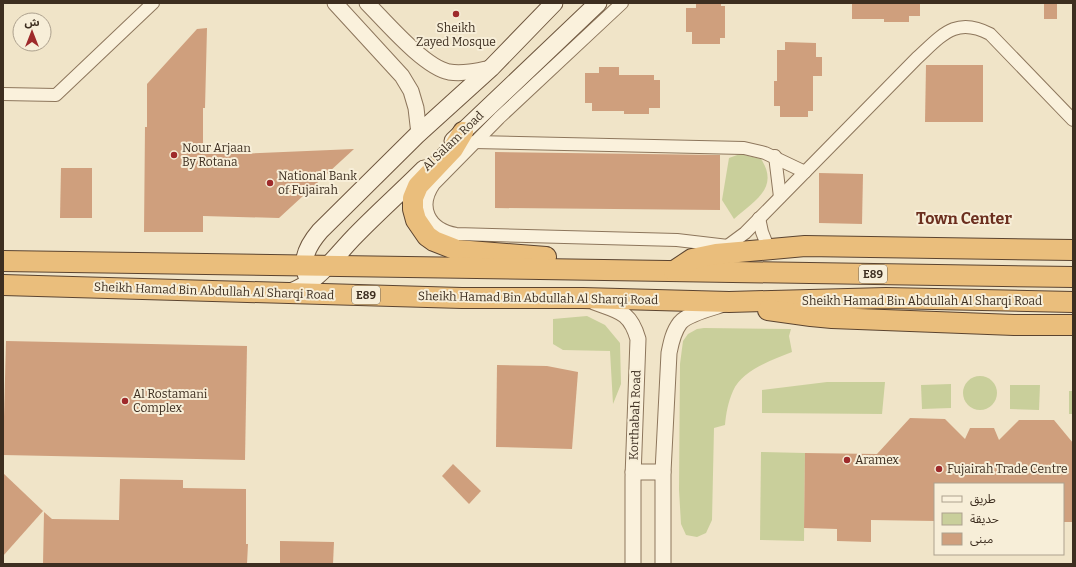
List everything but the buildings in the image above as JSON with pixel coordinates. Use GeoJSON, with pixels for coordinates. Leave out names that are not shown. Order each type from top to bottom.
{"type":"FeatureCollection","features":[{"type":"Feature","properties":{"kind":"highway"},"geometry":{"type":"LineString","coordinates":[[468,137],[453,149],[418,186],[413,198],[413,209],[416,220],[427,236],[442,245],[457,250],[570,259],[633,271]]}},
{"type":"Feature","properties":{"kind":"highway"},"geometry":{"type":"LineString","coordinates":[[674,272],[692,259],[722,250],[769,250],[806,246],[1073,250]]}},
{"type":"Feature","properties":{"kind":"highway","name":"Sheikh Hamad Bin Abdullah Al Sharqi Road"},"geometry":{"type":"LineString","coordinates":[[3,261],[274,264],[307,274],[328,266],[1073,277]]}},
{"type":"Feature","properties":{"kind":"highway"},"geometry":{"type":"LineString","coordinates":[[71,287],[85,282],[96,281],[282,282],[285,278],[285,270],[274,264]]}},
{"type":"Feature","properties":{"kind":"highway"},"geometry":{"type":"LineString","coordinates":[[356,295],[347,290],[345,285],[346,279],[352,275],[527,279],[588,270]]}},
{"type":"Feature","properties":{"kind":"highway","name":"Sheikh Hamad Bin Abdullah Al Sharqi Road"},"geometry":{"type":"LineString","coordinates":[[3,285],[462,298],[583,298],[729,302],[886,298],[1073,302]]}},
{"type":"Feature","properties":{"kind":"highway"},"geometry":{"type":"LineString","coordinates":[[729,302],[761,309],[811,316],[1014,325],[1073,326]]}},
{"type":"Feature","properties":{"kind":"main road"},"geometry":{"type":"LineString","coordinates":[[329,294],[316,288],[307,274],[305,254],[320,231],[419,134],[491,68],[554,3]]}},
{"type":"Feature","properties":{"kind":"main road","name":"Al Salam Road"},"geometry":{"type":"LineString","coordinates":[[328,266],[353,238],[468,137],[598,3]]}},
{"type":"Feature","properties":{"kind":"main road"},"geometry":{"type":"LineString","coordinates":[[288,293],[300,288],[307,274]]}},
{"type":"Feature","properties":{"kind":"street"},"geometry":{"type":"LineString","coordinates":[[3,94],[56,95],[153,3]]}},
{"type":"Feature","properties":{"kind":"street"},"geometry":{"type":"LineString","coordinates":[[335,3],[402,76],[412,91],[416,108],[419,134]]}},
{"type":"Feature","properties":{"kind":"street"},"geometry":{"type":"LineString","coordinates":[[367,3],[421,56],[435,66],[448,72],[461,73],[491,68]]}},
{"type":"Feature","properties":{"kind":"street"},"geometry":{"type":"LineString","coordinates":[[622,3],[468,137],[428,194],[427,207],[430,218],[436,226],[447,232],[456,234],[677,240],[722,250],[745,233],[917,58],[936,41],[956,28],[967,26],[979,28],[990,34],[1073,120]]}},
{"type":"Feature","properties":{"kind":"street"},"geometry":{"type":"LineString","coordinates":[[468,137],[506,142],[744,148],[775,156],[805,172]]}},
{"type":"Feature","properties":{"kind":"street"},"geometry":{"type":"LineString","coordinates":[[775,156],[780,197]]}},
{"type":"Feature","properties":{"kind":"street"},"geometry":{"type":"LineString","coordinates":[[759,218],[762,232],[769,250]]}},
{"type":"Feature","properties":{"kind":"street","name":"Korthabah Road"},"geometry":{"type":"LineString","coordinates":[[583,298],[621,312],[630,319],[638,339],[633,472],[632,564]]}},
{"type":"Feature","properties":{"kind":"street"},"geometry":{"type":"LineString","coordinates":[[663,564],[663,472],[669,353],[672,339],[681,322],[729,302]]}},
{"type":"Feature","properties":{"kind":"street"},"geometry":{"type":"LineString","coordinates":[[633,472],[663,472]]}},
{"type":"Feature","properties":{"kind":"green space"},"geometry":{"type":"Polygon","coordinates":[[[740,154],[761,159],[766,169],[768,178],[762,193],[734,219],[722,200],[729,158],[740,154]]]}},
{"type":"Feature","properties":{"kind":"green space"},"geometry":{"type":"Polygon","coordinates":[[[587,316],[605,325],[620,343],[621,384],[613,404],[610,351],[563,350],[553,344],[553,319],[587,316]]]}},
{"type":"Feature","properties":{"kind":"green space"},"geometry":{"type":"Polygon","coordinates":[[[697,329],[791,329],[789,336],[792,352],[758,367],[743,377],[731,395],[725,425],[714,428],[712,520],[706,533],[697,537],[686,535],[681,524],[679,490],[680,364],[683,341],[688,334],[697,329]]]}},
{"type":"Feature","properties":{"kind":"green space"},"geometry":{"type":"Polygon","coordinates":[[[977,376],[983,376],[992,381],[996,387],[996,399],[992,405],[983,410],[977,410],[968,405],[963,396],[963,390],[968,381],[977,376]]]}},
{"type":"Feature","properties":{"kind":"green space"},"geometry":{"type":"Polygon","coordinates":[[[827,382],[885,382],[882,414],[762,413],[762,390],[827,382]]]}},
{"type":"Feature","properties":{"kind":"green space"},"geometry":{"type":"Polygon","coordinates":[[[951,384],[951,408],[922,409],[921,385],[951,384]]]}},
{"type":"Feature","properties":{"kind":"green space"},"geometry":{"type":"Polygon","coordinates":[[[1010,385],[1040,385],[1039,410],[1010,409],[1010,385]]]}},
{"type":"Feature","properties":{"kind":"green space"},"geometry":{"type":"Polygon","coordinates":[[[1069,391],[1073,391],[1073,414],[1069,414],[1069,391]]]}},
{"type":"Feature","properties":{"kind":"green space"},"geometry":{"type":"Polygon","coordinates":[[[761,452],[805,453],[804,541],[760,540],[761,452]]]}},
{"type":"Feature","properties":{"kind":"place","name":"Sheikh Zayed Mosque"},"geometry":{"type":"Point","coordinates":[456,14]}},
{"type":"Feature","properties":{"kind":"place","name":"Nour Arjaan By Rotana"},"geometry":{"type":"Point","coordinates":[174,155]}},
{"type":"Feature","properties":{"kind":"place","name":"National Bank of Fujairah"},"geometry":{"type":"Point","coordinates":[270,183]}},
{"type":"Feature","properties":{"kind":"place","name":"Al Rostamani Complex"},"geometry":{"type":"Point","coordinates":[125,401]}},
{"type":"Feature","properties":{"kind":"place","name":"Aramex"},"geometry":{"type":"Point","coordinates":[847,460]}},
{"type":"Feature","properties":{"kind":"place","name":"Fujairah Trade Centre"},"geometry":{"type":"Point","coordinates":[939,469]}},
{"type":"Feature","properties":{"kind":"district","name":"Town Center"},"geometry":{"type":"Point","coordinates":[964,218]}}]}
